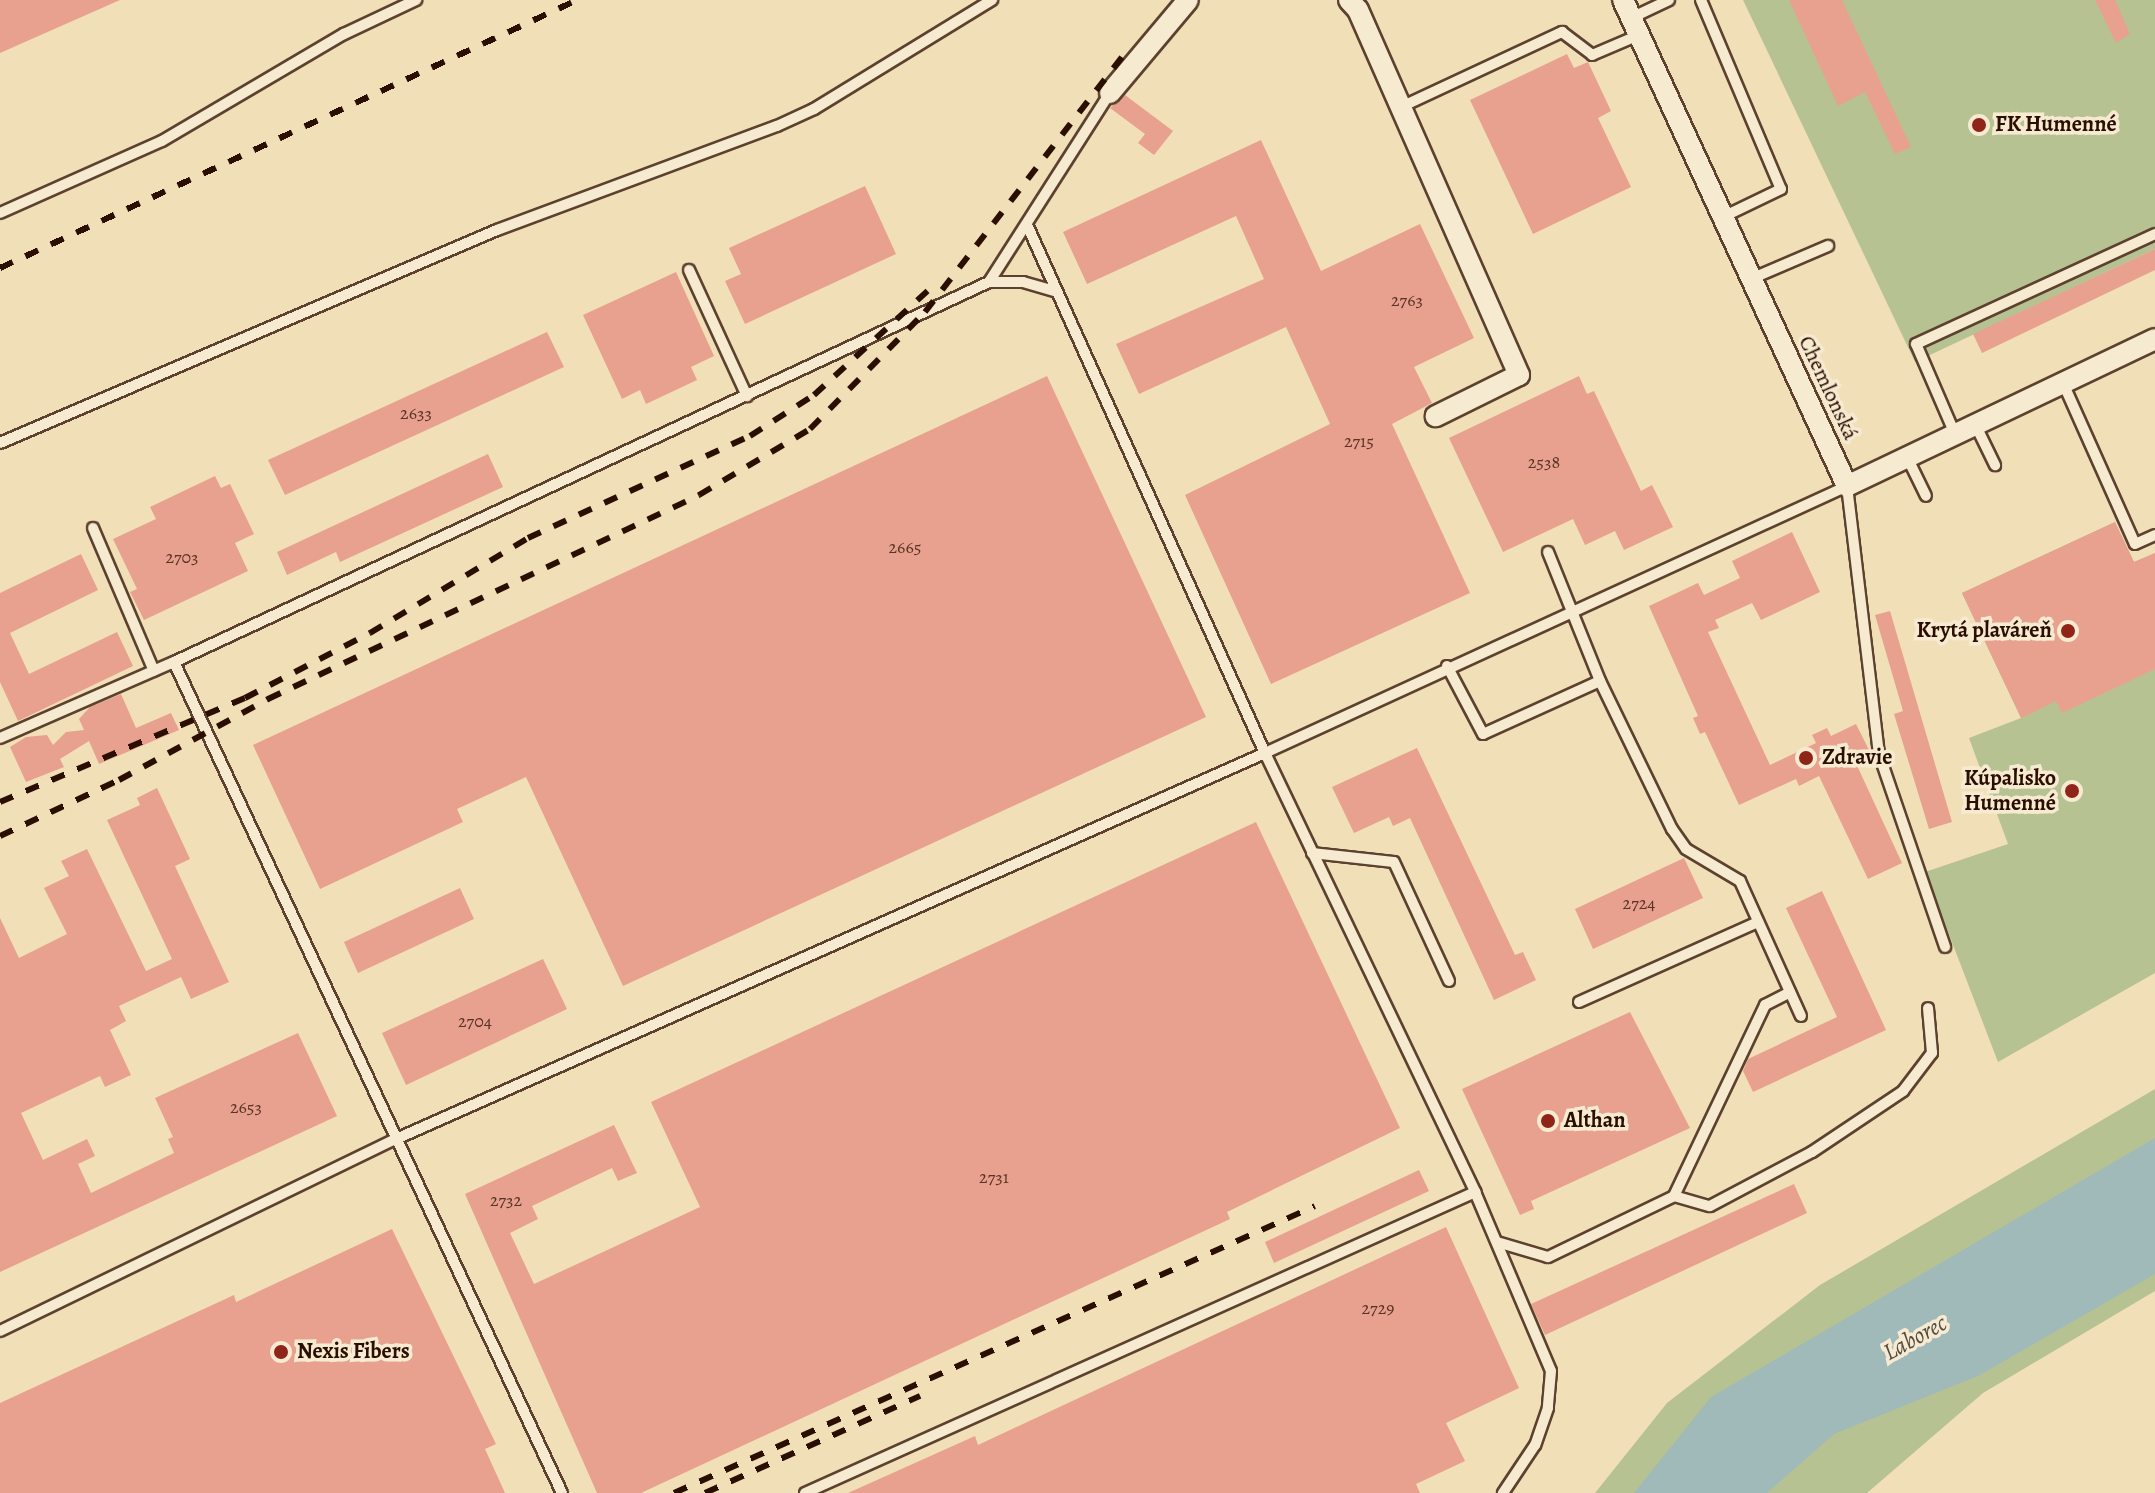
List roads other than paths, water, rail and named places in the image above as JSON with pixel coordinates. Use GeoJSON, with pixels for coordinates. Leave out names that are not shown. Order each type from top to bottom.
{"type":"FeatureCollection","features":[{"type":"Feature","properties":{"kind":"street"},"geometry":{"type":"LineString","coordinates":[[1110,93],[1188,0]]}},
{"type":"Feature","properties":{"kind":"street"},"geometry":{"type":"LineString","coordinates":[[1355,3],[1519,375],[1436,416]]}},
{"type":"Feature","properties":{"kind":"street","name":"Chemlonská"},"geometry":{"type":"LineString","coordinates":[[1631,18],[1847,486]]}},
{"type":"Feature","properties":{"kind":"street"},"geometry":{"type":"LineString","coordinates":[[1847,486],[2155,339]]}},
{"type":"Feature","properties":{"kind":"lane"},"geometry":{"type":"LineString","coordinates":[[0,213],[162,141],[344,34],[416,0]]}},
{"type":"Feature","properties":{"kind":"lane"},"geometry":{"type":"LineString","coordinates":[[0,443],[497,230],[790,120],[992,0]]}},
{"type":"Feature","properties":{"kind":"lane"},"geometry":{"type":"LineString","coordinates":[[1401,107],[1562,32],[1592,55],[1631,18],[1669,0]]}},
{"type":"Feature","properties":{"kind":"lane"},"geometry":{"type":"LineString","coordinates":[[1701,0],[1781,189],[1723,217]]}},
{"type":"Feature","properties":{"kind":"lane"},"geometry":{"type":"LineString","coordinates":[[989,282],[1028,227],[1110,93]]}},
{"type":"Feature","properties":{"kind":"lane"},"geometry":{"type":"LineString","coordinates":[[1028,227],[1265,753],[1475,1192],[1551,1371],[1548,1408],[1535,1445],[1503,1493]]}},
{"type":"Feature","properties":{"kind":"lane"},"geometry":{"type":"LineString","coordinates":[[1955,434],[1916,344],[2155,234]]}},
{"type":"Feature","properties":{"kind":"lane"},"geometry":{"type":"LineString","coordinates":[[1751,279],[1828,246]]}},
{"type":"Feature","properties":{"kind":"lane"},"geometry":{"type":"LineString","coordinates":[[689,270],[747,396]]}},
{"type":"Feature","properties":{"kind":"lane"},"geometry":{"type":"LineString","coordinates":[[0,738],[174,662],[989,282],[1023,282],[1055,291]]}},
{"type":"Feature","properties":{"kind":"lane"},"geometry":{"type":"LineString","coordinates":[[2063,383],[2135,544],[2155,535]]}},
{"type":"Feature","properties":{"kind":"lane"},"geometry":{"type":"LineString","coordinates":[[1975,424],[1995,465]]}},
{"type":"Feature","properties":{"kind":"lane"},"geometry":{"type":"LineString","coordinates":[[1907,457],[1926,496]]}},
{"type":"Feature","properties":{"kind":"lane"},"geometry":{"type":"LineString","coordinates":[[0,1331],[396,1139],[1265,753],[1447,666],[1847,486],[1879,754],[1945,947]]}},
{"type":"Feature","properties":{"kind":"lane"},"geometry":{"type":"LineString","coordinates":[[93,528],[154,671]]}},
{"type":"Feature","properties":{"kind":"lane"},"geometry":{"type":"LineString","coordinates":[[1548,552],[1600,681],[1672,829],[1686,849],[1740,881],[1801,1016]]}},
{"type":"Feature","properties":{"kind":"lane"},"geometry":{"type":"LineString","coordinates":[[174,662],[562,1493]]}},
{"type":"Feature","properties":{"kind":"lane"},"geometry":{"type":"LineString","coordinates":[[1447,666],[1483,734],[1600,681]]}},
{"type":"Feature","properties":{"kind":"lane"},"geometry":{"type":"LineString","coordinates":[[1312,853],[1394,862],[1449,981]]}},
{"type":"Feature","properties":{"kind":"lane"},"geometry":{"type":"LineString","coordinates":[[1579,1002],[1758,922]]}},
{"type":"Feature","properties":{"kind":"lane"},"geometry":{"type":"LineString","coordinates":[[1497,1242],[1548,1257],[1674,1196],[1765,1005],[1790,992]]}},
{"type":"Feature","properties":{"kind":"lane"},"geometry":{"type":"LineString","coordinates":[[1674,1196],[1710,1206],[1812,1152],[1903,1091],[1932,1053],[1928,1008]]}},
{"type":"Feature","properties":{"kind":"lane"},"geometry":{"type":"LineString","coordinates":[[805,1493],[1475,1192]]}},
{"type":"Feature","properties":{"kind":"water","name":"Laborec"},"geometry":{"type":"Polygon","coordinates":[[[2155,1138],[2155,1274],[1978,1376],[1834,1434],[1767,1493],[1634,1493],[1711,1397],[2155,1138]]]}},
{"type":"Feature","properties":{"kind":"railway"},"geometry":{"type":"LineString","coordinates":[[0,268],[577,0]]}},
{"type":"Feature","properties":{"kind":"railway"},"geometry":{"type":"LineString","coordinates":[[0,836],[119,780],[268,699],[699,495],[810,429],[925,312],[1126,52]]}},
{"type":"Feature","properties":{"kind":"railway"},"geometry":{"type":"LineString","coordinates":[[0,802],[245,698],[370,633],[528,538],[750,436],[814,395],[932,287]]}},
{"type":"Feature","properties":{"kind":"railway"},"geometry":{"type":"LineString","coordinates":[[674,1493],[1315,1206]]}},
{"type":"Feature","properties":{"kind":"railway"},"geometry":{"type":"LineString","coordinates":[[705,1493],[920,1396]]}},
{"type":"Feature","properties":{"kind":"place","name":"FK Humenné"},"geometry":{"type":"Point","coordinates":[1979,125]}},
{"type":"Feature","properties":{"kind":"place","name":"Krytá plaváreň"},"geometry":{"type":"Point","coordinates":[2068,631]}},
{"type":"Feature","properties":{"kind":"place","name":"Zdravie"},"geometry":{"type":"Point","coordinates":[1806,758]}},
{"type":"Feature","properties":{"kind":"place","name":"Kúpalisko Humenné"},"geometry":{"type":"Point","coordinates":[2072,791]}},
{"type":"Feature","properties":{"kind":"place","name":"Althan"},"geometry":{"type":"Point","coordinates":[1548,1121]}},
{"type":"Feature","properties":{"kind":"place","name":"Nexis Fibers"},"geometry":{"type":"Point","coordinates":[281,1352]}}]}
